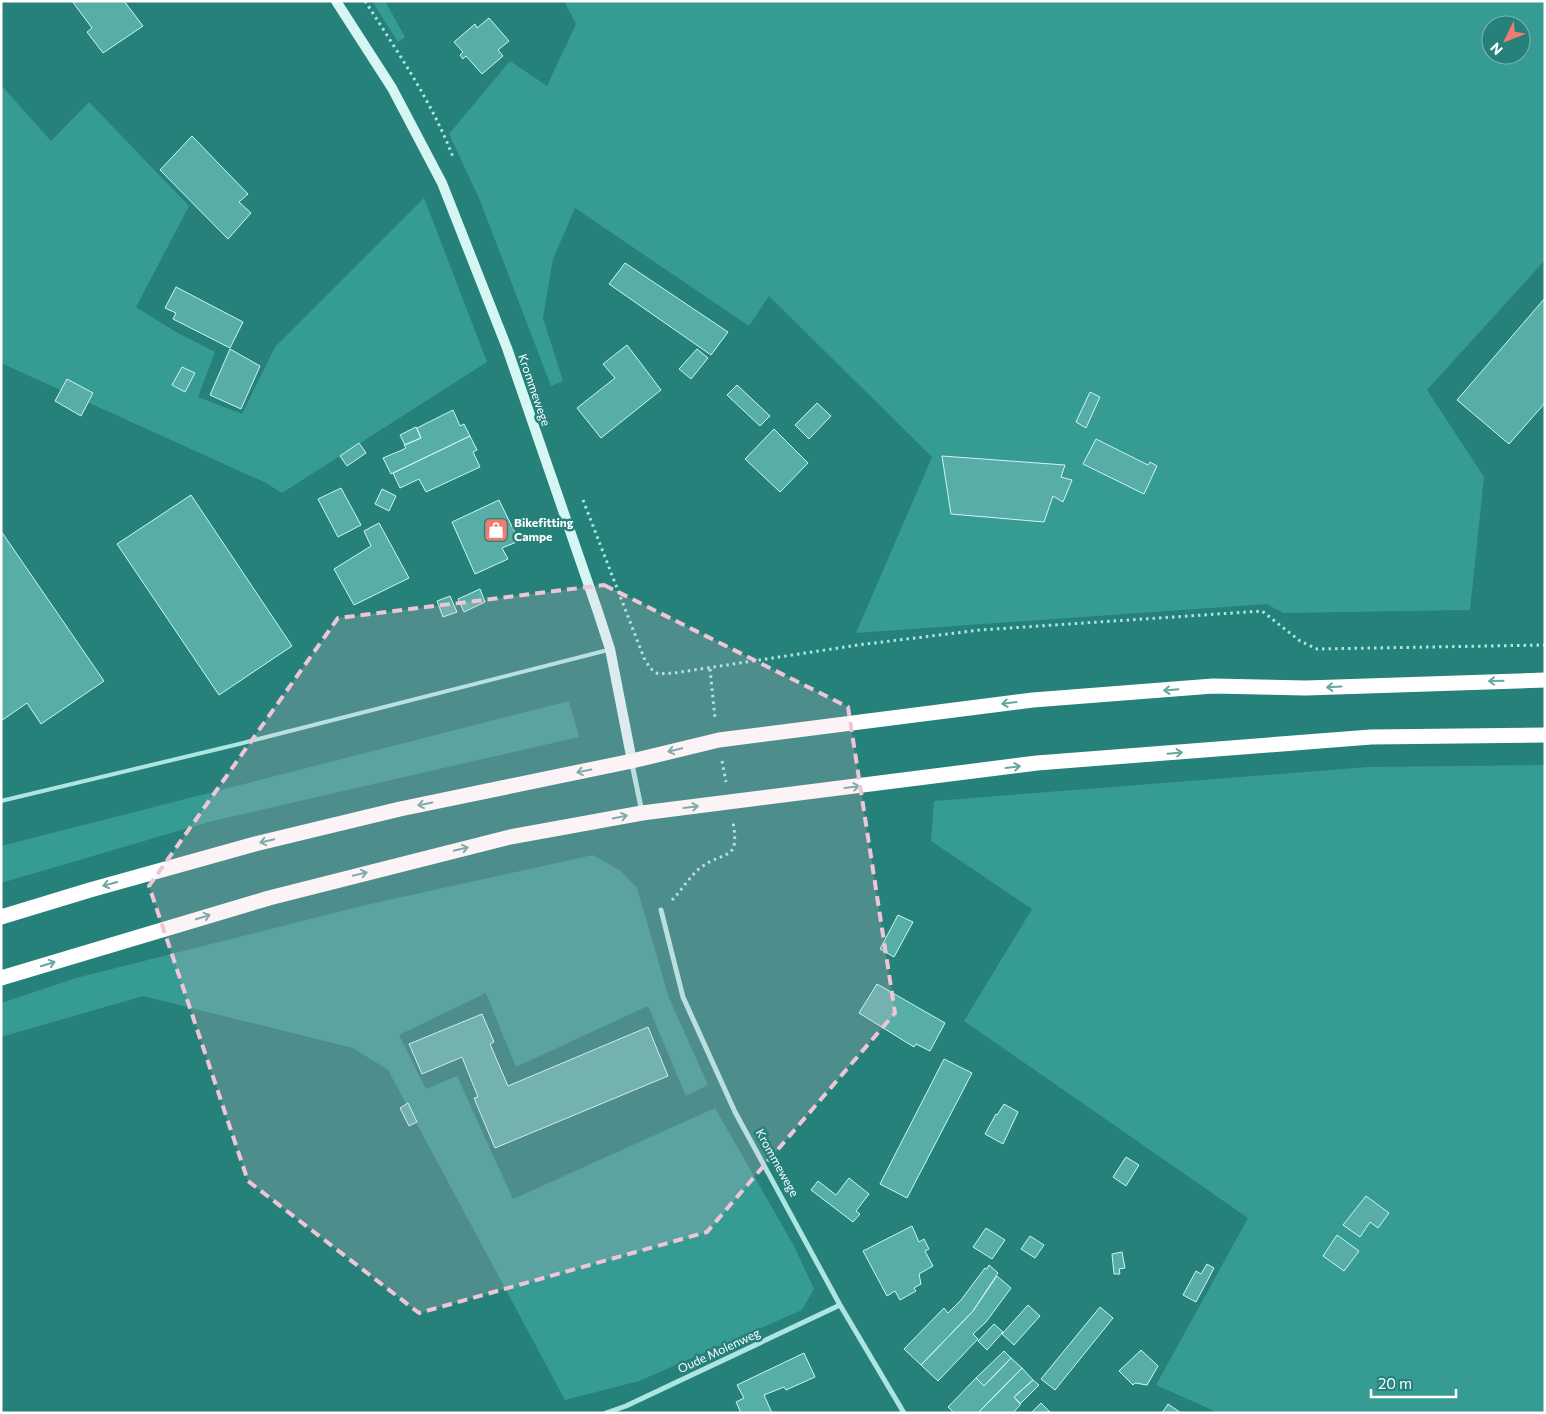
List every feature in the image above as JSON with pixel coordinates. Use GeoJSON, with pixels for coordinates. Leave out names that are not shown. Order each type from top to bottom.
{"type":"FeatureCollection","features":[{"type":"Feature","properties":{"kind":"highway"},"geometry":{"type":"LineString","coordinates":[[1,917],[255,844],[400,809],[632,761],[719,740],[1033,700],[1213,686],[1306,688],[1545,680]]}},
{"type":"Feature","properties":{"kind":"highway"},"geometry":{"type":"LineString","coordinates":[[1,978],[278,895],[510,837],[642,813],[1047,763],[1371,737],[1545,735]]}},
{"type":"Feature","properties":{"kind":"street","name":"Krommewege"},"geometry":{"type":"LineString","coordinates":[[336,1],[392,88],[442,183],[507,348],[610,649],[642,813]]}},
{"type":"Feature","properties":{"kind":"street","name":"Krommewege"},"geometry":{"type":"LineString","coordinates":[[661,910],[683,998],[735,1112],[840,1304],[904,1413]]}},
{"type":"Feature","properties":{"kind":"street","name":"Oude Molenweg"},"geometry":{"type":"LineString","coordinates":[[606,1413],[635,1402],[840,1304]]}},
{"type":"Feature","properties":{"kind":"lane"},"geometry":{"type":"LineString","coordinates":[[1,801],[229,746],[610,649]]}},
{"type":"Feature","properties":{"kind":"path"},"geometry":{"type":"LineString","coordinates":[[661,910],[701,868],[732,851],[736,842],[713,712],[710,669],[858,645],[980,630],[1262,611],[1300,641],[1317,649],[1545,645]]}},
{"type":"Feature","properties":{"kind":"highlighted area"},"geometry":{"type":"Polygon","coordinates":[[[604,585],[848,707],[895,1013],[707,1232],[419,1313],[248,1181],[149,886],[338,618],[604,585]]]}},
{"type":"Feature","properties":{"kind":"green space"},"geometry":{"type":"Polygon","coordinates":[[[372,1],[385,1],[405,37],[398,42],[372,1]]]}},
{"type":"Feature","properties":{"kind":"green space"},"geometry":{"type":"Polygon","coordinates":[[[564,1],[1545,1],[1545,260],[1427,390],[1484,477],[1470,610],[1283,613],[1267,604],[856,633],[932,457],[769,296],[749,326],[575,208],[553,259],[543,318],[563,381],[551,386],[479,198],[449,134],[510,61],[547,86],[576,24],[564,1]]]}},
{"type":"Feature","properties":{"kind":"green space"},"geometry":{"type":"Polygon","coordinates":[[[1,85],[51,141],[89,102],[189,206],[136,307],[176,332],[215,352],[198,397],[242,414],[275,347],[424,198],[487,362],[282,493],[266,483],[1,363],[1,85]]]}},
{"type":"Feature","properties":{"kind":"green space"},"geometry":{"type":"Polygon","coordinates":[[[569,701],[579,737],[212,821],[1,883],[1,846],[569,701]]]}},
{"type":"Feature","properties":{"kind":"green space"},"geometry":{"type":"Polygon","coordinates":[[[1545,765],[1545,1413],[1219,1413],[1156,1385],[1248,1218],[964,1021],[1032,909],[931,841],[934,801],[1368,767],[1545,765]]]}},
{"type":"Feature","properties":{"kind":"green space"},"geometry":{"type":"Polygon","coordinates":[[[593,855],[621,871],[637,888],[669,998],[708,1085],[686,1096],[648,1006],[516,1067],[486,993],[399,1035],[426,1089],[457,1076],[513,1199],[715,1108],[794,1246],[814,1289],[802,1310],[639,1381],[565,1400],[388,1070],[353,1048],[143,996],[1,1037],[1,1003],[76,978],[366,905],[593,855]]]}},
{"type":"Feature","properties":{"kind":"building"},"geometry":{"type":"Polygon","coordinates":[[[72,1],[124,1],[143,26],[103,53],[87,32],[92,28],[72,1]]]}},
{"type":"Feature","properties":{"kind":"building"},"geometry":{"type":"Polygon","coordinates":[[[489,18],[509,41],[498,50],[503,56],[482,74],[466,56],[463,59],[460,55],[463,52],[454,42],[475,24],[477,28],[489,18]]]}},
{"type":"Feature","properties":{"kind":"building"},"geometry":{"type":"Polygon","coordinates":[[[192,136],[248,194],[239,202],[251,213],[228,239],[160,170],[192,136]]]}},
{"type":"Feature","properties":{"kind":"building"},"geometry":{"type":"Polygon","coordinates":[[[625,263],[728,332],[711,355],[609,284],[625,263]]]}},
{"type":"Feature","properties":{"kind":"building"},"geometry":{"type":"Polygon","coordinates":[[[176,287],[243,322],[230,348],[173,319],[176,313],[165,308],[176,287]]]}},
{"type":"Feature","properties":{"kind":"building"},"geometry":{"type":"Polygon","coordinates":[[[1545,298],[1545,403],[1509,444],[1457,400],[1545,298]]]}},
{"type":"Feature","properties":{"kind":"building"},"geometry":{"type":"Polygon","coordinates":[[[627,345],[661,390],[601,438],[577,408],[615,378],[603,364],[627,345]]]}},
{"type":"Feature","properties":{"kind":"building"},"geometry":{"type":"Polygon","coordinates":[[[230,349],[260,366],[241,409],[210,395],[230,349]]]}},
{"type":"Feature","properties":{"kind":"building"},"geometry":{"type":"Polygon","coordinates":[[[697,349],[708,358],[691,379],[679,369],[697,349]]]}},
{"type":"Feature","properties":{"kind":"building"},"geometry":{"type":"Polygon","coordinates":[[[182,367],[195,373],[185,392],[172,385],[182,367]]]}},
{"type":"Feature","properties":{"kind":"building"},"geometry":{"type":"Polygon","coordinates":[[[67,379],[93,393],[81,416],[55,401],[67,379]]]}},
{"type":"Feature","properties":{"kind":"building"},"geometry":{"type":"Polygon","coordinates":[[[737,385],[770,416],[760,426],[727,395],[737,385]]]}},
{"type":"Feature","properties":{"kind":"building"},"geometry":{"type":"Polygon","coordinates":[[[1090,392],[1100,397],[1086,428],[1076,422],[1090,392]]]}},
{"type":"Feature","properties":{"kind":"building"},"geometry":{"type":"Polygon","coordinates":[[[817,403],[831,416],[809,439],[795,425],[817,403]]]}},
{"type":"Feature","properties":{"kind":"building"},"geometry":{"type":"Polygon","coordinates":[[[453,410],[460,426],[464,424],[470,436],[391,474],[383,458],[406,448],[404,445],[421,438],[417,428],[453,410]]]}},
{"type":"Feature","properties":{"kind":"building"},"geometry":{"type":"Polygon","coordinates":[[[416,427],[421,438],[405,445],[400,435],[416,427]]]}},
{"type":"Feature","properties":{"kind":"building"},"geometry":{"type":"Polygon","coordinates":[[[774,429],[808,463],[780,492],[745,459],[774,429]]]}},
{"type":"Feature","properties":{"kind":"building"},"geometry":{"type":"Polygon","coordinates":[[[470,436],[477,450],[473,452],[480,467],[426,492],[419,479],[400,488],[393,473],[470,436]]]}},
{"type":"Feature","properties":{"kind":"building"},"geometry":{"type":"Polygon","coordinates":[[[1096,439],[1148,465],[1150,462],[1157,466],[1144,494],[1083,464],[1096,439]]]}},
{"type":"Feature","properties":{"kind":"building"},"geometry":{"type":"Polygon","coordinates":[[[359,443],[366,453],[347,466],[340,456],[359,443]]]}},
{"type":"Feature","properties":{"kind":"building"},"geometry":{"type":"Polygon","coordinates":[[[942,456],[1065,465],[1061,477],[1072,480],[1063,502],[1053,496],[1044,522],[951,514],[942,456]]]}},
{"type":"Feature","properties":{"kind":"building"},"geometry":{"type":"Polygon","coordinates":[[[341,488],[361,525],[338,537],[318,499],[341,488]]]}},
{"type":"Feature","properties":{"kind":"building"},"geometry":{"type":"Polygon","coordinates":[[[382,489],[396,496],[389,511],[375,504],[382,489]]]}},
{"type":"Feature","properties":{"kind":"building"},"geometry":{"type":"Polygon","coordinates":[[[191,495],[292,646],[219,695],[117,544],[191,495]]]}},
{"type":"Feature","properties":{"kind":"building"},"geometry":{"type":"Polygon","coordinates":[[[499,500],[519,541],[502,548],[508,559],[475,574],[452,522],[499,500]]]}},
{"type":"Feature","properties":{"kind":"building"},"geometry":{"type":"Polygon","coordinates":[[[379,523],[409,578],[354,605],[334,569],[371,546],[364,531],[379,523]]]}},
{"type":"Feature","properties":{"kind":"building"},"geometry":{"type":"Polygon","coordinates":[[[1,531],[104,681],[41,724],[27,703],[1,721],[1,531]]]}},
{"type":"Feature","properties":{"kind":"building"},"geometry":{"type":"Polygon","coordinates":[[[480,589],[485,602],[464,612],[458,599],[480,589]]]}},
{"type":"Feature","properties":{"kind":"building"},"geometry":{"type":"Polygon","coordinates":[[[450,596],[457,612],[443,617],[437,601],[450,596]]]}},
{"type":"Feature","properties":{"kind":"building"},"geometry":{"type":"Polygon","coordinates":[[[898,915],[913,922],[894,957],[880,949],[898,915]]]}},
{"type":"Feature","properties":{"kind":"building"},"geometry":{"type":"Polygon","coordinates":[[[877,984],[945,1023],[930,1051],[916,1044],[914,1047],[859,1013],[877,984]]]}},
{"type":"Feature","properties":{"kind":"building"},"geometry":{"type":"Polygon","coordinates":[[[482,1014],[494,1042],[490,1044],[508,1086],[648,1027],[668,1076],[495,1148],[474,1098],[478,1097],[462,1057],[422,1074],[409,1044],[482,1014]]]}},
{"type":"Feature","properties":{"kind":"building"},"geometry":{"type":"Polygon","coordinates":[[[944,1059],[972,1073],[907,1198],[880,1184],[944,1059]]]}},
{"type":"Feature","properties":{"kind":"building"},"geometry":{"type":"Polygon","coordinates":[[[408,1103],[417,1122],[409,1126],[400,1108],[408,1103]]]}},
{"type":"Feature","properties":{"kind":"building"},"geometry":{"type":"Polygon","coordinates":[[[1004,1104],[1018,1112],[1003,1144],[985,1134],[1004,1104]]]}},
{"type":"Feature","properties":{"kind":"building"},"geometry":{"type":"Polygon","coordinates":[[[1126,1157],[1139,1165],[1126,1186],[1113,1177],[1126,1157]]]}},
{"type":"Feature","properties":{"kind":"building"},"geometry":{"type":"Polygon","coordinates":[[[849,1178],[869,1194],[856,1211],[860,1214],[853,1222],[811,1190],[818,1181],[836,1195],[849,1178]]]}},
{"type":"Feature","properties":{"kind":"building"},"geometry":{"type":"Polygon","coordinates":[[[1366,1196],[1389,1213],[1378,1228],[1370,1222],[1360,1237],[1343,1225],[1366,1196]]]}},
{"type":"Feature","properties":{"kind":"building"},"geometry":{"type":"Polygon","coordinates":[[[912,1226],[919,1242],[924,1239],[929,1249],[925,1251],[933,1266],[919,1274],[921,1284],[914,1288],[916,1291],[900,1300],[895,1291],[887,1296],[863,1251],[912,1226]]]}},
{"type":"Feature","properties":{"kind":"building"},"geometry":{"type":"Polygon","coordinates":[[[986,1228],[1005,1240],[992,1259],[973,1247],[986,1228]]]}},
{"type":"Feature","properties":{"kind":"building"},"geometry":{"type":"Polygon","coordinates":[[[1337,1235],[1359,1251],[1344,1271],[1323,1256],[1337,1235]]]}},
{"type":"Feature","properties":{"kind":"building"},"geometry":{"type":"Polygon","coordinates":[[[1030,1236],[1044,1245],[1035,1258],[1021,1249],[1030,1236]]]}},
{"type":"Feature","properties":{"kind":"building"},"geometry":{"type":"Polygon","coordinates":[[[1122,1252],[1125,1268],[1119,1269],[1120,1274],[1114,1274],[1112,1254],[1122,1252]]]}},
{"type":"Feature","properties":{"kind":"building"},"geometry":{"type":"Polygon","coordinates":[[[1207,1264],[1214,1268],[1196,1302],[1183,1295],[1196,1271],[1201,1274],[1207,1264]]]}},
{"type":"Feature","properties":{"kind":"building"},"geometry":{"type":"Polygon","coordinates":[[[989,1265],[998,1273],[973,1311],[921,1365],[904,1349],[944,1308],[948,1313],[989,1265]]]}},
{"type":"Feature","properties":{"kind":"building"},"geometry":{"type":"Polygon","coordinates":[[[997,1276],[1011,1288],[986,1322],[973,1334],[978,1339],[938,1381],[921,1365],[973,1311],[997,1276]]]}},
{"type":"Feature","properties":{"kind":"building"},"geometry":{"type":"Polygon","coordinates":[[[1028,1305],[1040,1316],[1014,1345],[1002,1334],[1028,1305]]]}},
{"type":"Feature","properties":{"kind":"building"},"geometry":{"type":"Polygon","coordinates":[[[1100,1307],[1113,1318],[1055,1390],[1041,1379],[1100,1307]]]}},
{"type":"Feature","properties":{"kind":"building"},"geometry":{"type":"Polygon","coordinates":[[[994,1324],[1003,1332],[987,1350],[978,1341],[994,1324]]]}},
{"type":"Feature","properties":{"kind":"building"},"geometry":{"type":"Polygon","coordinates":[[[1141,1350],[1158,1366],[1147,1385],[1135,1383],[1133,1385],[1119,1371],[1141,1350]]]}},
{"type":"Feature","properties":{"kind":"building"},"geometry":{"type":"Polygon","coordinates":[[[1004,1351],[1011,1358],[984,1386],[976,1378],[1004,1351]]]}},
{"type":"Feature","properties":{"kind":"building"},"geometry":{"type":"Polygon","coordinates":[[[804,1353],[815,1377],[786,1390],[784,1387],[764,1395],[772,1413],[741,1413],[736,1402],[744,1398],[737,1385],[804,1353]]]}},
{"type":"Feature","properties":{"kind":"building"},"geometry":{"type":"Polygon","coordinates":[[[1011,1358],[1022,1368],[978,1413],[954,1413],[948,1407],[976,1378],[984,1386],[1011,1358]]]}},
{"type":"Feature","properties":{"kind":"building"},"geometry":{"type":"Polygon","coordinates":[[[1022,1368],[1033,1380],[1014,1397],[1021,1404],[1013,1413],[978,1413],[1022,1368]]]}},
{"type":"Feature","properties":{"kind":"building"},"geometry":{"type":"Polygon","coordinates":[[[1033,1380],[1039,1385],[1020,1404],[1014,1397],[1033,1380]]]}},
{"type":"Feature","properties":{"kind":"building"},"geometry":{"type":"Polygon","coordinates":[[[1041,1403],[1050,1412],[1031,1413],[1041,1403]]]}},
{"type":"Feature","properties":{"kind":"building"},"geometry":{"type":"Polygon","coordinates":[[[1168,1404],[1181,1413],[1162,1413],[1168,1404]]]}},
{"type":"Feature","properties":{"kind":"place","name":"Bikefitting Campe"},"geometry":{"type":"Point","coordinates":[496,530]}}]}
